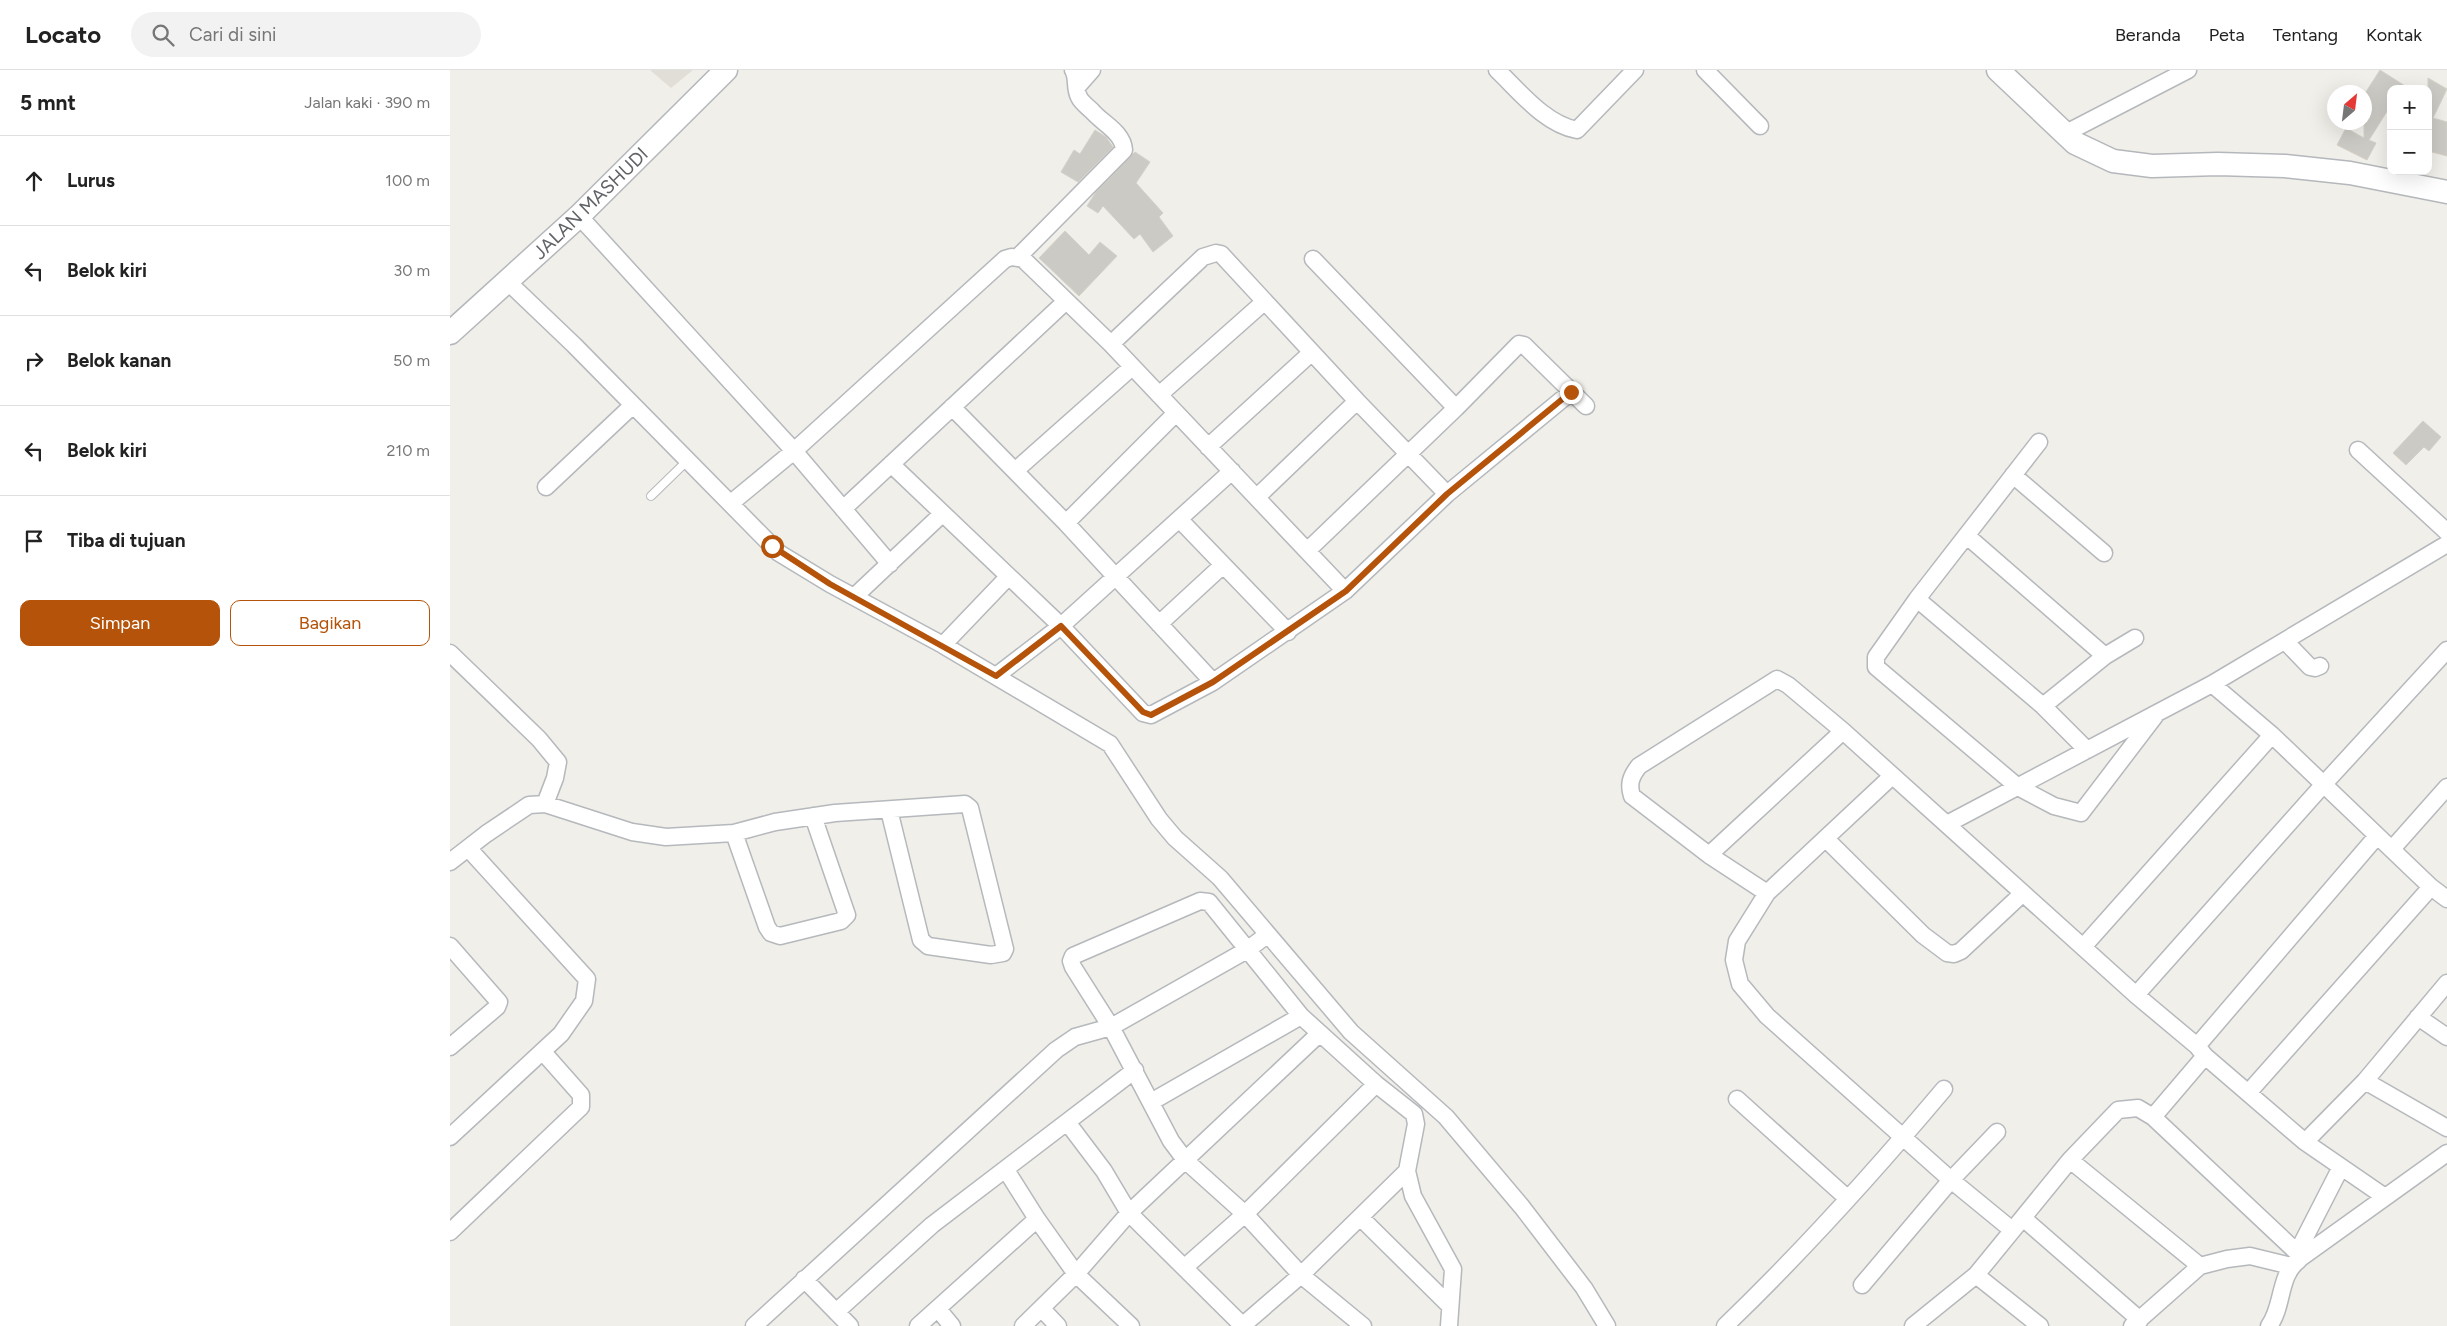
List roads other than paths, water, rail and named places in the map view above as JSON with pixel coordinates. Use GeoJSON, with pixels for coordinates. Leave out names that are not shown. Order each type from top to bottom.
{"type":"FeatureCollection","features":[{"type":"Feature","properties":{"kind":"street","name":"JALAN MASHUDI"},"geometry":{"type":"LineString","coordinates":[[450,333],[579,216],[726,70]]}},
{"type":"Feature","properties":{"kind":"street"},"geometry":{"type":"LineString","coordinates":[[1017,258],[1124,150],[1123,144],[1112,128],[1093,114],[1078,96],[1076,75],[1073,70]]}},
{"type":"Feature","properties":{"kind":"street"},"geometry":{"type":"LineString","coordinates":[[1077,87],[1092,70]]}},
{"type":"Feature","properties":{"kind":"street"},"geometry":{"type":"LineString","coordinates":[[1497,70],[1546,116],[1557,124],[1577,130],[1634,70]]}},
{"type":"Feature","properties":{"kind":"street"},"geometry":{"type":"LineString","coordinates":[[1706,70],[1760,126]]}},
{"type":"Feature","properties":{"kind":"street"},"geometry":{"type":"LineString","coordinates":[[1998,70],[2076,143],[2113,161],[2152,166],[2218,164],[2284,166],[2350,173],[2447,192]]}},
{"type":"Feature","properties":{"kind":"street"},"geometry":{"type":"LineString","coordinates":[[2066,133],[2188,70]]}},
{"type":"Feature","properties":{"kind":"street"},"geometry":{"type":"LineString","coordinates":[[579,216],[794,450],[890,564]]}},
{"type":"Feature","properties":{"kind":"street"},"geometry":{"type":"LineString","coordinates":[[1111,344],[1203,256],[1211,253],[1222,254],[1264,302],[1447,494]]}},
{"type":"Feature","properties":{"kind":"street"},"geometry":{"type":"LineString","coordinates":[[731,502],[794,450],[1005,259],[1017,258],[1023,259],[1065,302],[1111,344],[1346,591]]}},
{"type":"Feature","properties":{"kind":"street"},"geometry":{"type":"LineString","coordinates":[[1313,259],[1456,408]]}},
{"type":"Feature","properties":{"kind":"street"},"geometry":{"type":"LineString","coordinates":[[507,281],[731,502],[779,553],[943,645],[1110,744],[1159,819],[1175,838],[1220,878],[1266,935],[1351,1032],[1446,1118],[1522,1207],[1584,1288],[1607,1326]]}},
{"type":"Feature","properties":{"kind":"street"},"geometry":{"type":"LineString","coordinates":[[843,509],[1065,302]]}},
{"type":"Feature","properties":{"kind":"street"},"geometry":{"type":"LineString","coordinates":[[1160,395],[1264,302]]}},
{"type":"Feature","properties":{"kind":"street"},"geometry":{"type":"LineString","coordinates":[[1308,550],[1456,408],[1519,344],[1524,345],[1586,406]]}},
{"type":"Feature","properties":{"kind":"street"},"geometry":{"type":"LineString","coordinates":[[1208,447],[1311,352]]}},
{"type":"Feature","properties":{"kind":"street"},"geometry":{"type":"LineString","coordinates":[[1016,470],[1132,367]]}},
{"type":"Feature","properties":{"kind":"street"},"geometry":{"type":"LineString","coordinates":[[891,464],[1061,626],[1147,715],[1151,715],[1213,682],[1346,591],[1447,494],[1571,392]]}},
{"type":"Feature","properties":{"kind":"street"},"geometry":{"type":"LineString","coordinates":[[1257,497],[1357,401]]}},
{"type":"Feature","properties":{"kind":"street"},"geometry":{"type":"LineString","coordinates":[[546,487],[633,405]]}},
{"type":"Feature","properties":{"kind":"street"},"geometry":{"type":"LineString","coordinates":[[952,407],[1016,470],[1213,682]]}},
{"type":"Feature","properties":{"kind":"street"},"geometry":{"type":"LineString","coordinates":[[1066,524],[1176,413]]}},
{"type":"Feature","properties":{"kind":"street"},"geometry":{"type":"LineString","coordinates":[[2039,442],[1917,599],[1876,656],[1876,666],[2018,787],[2054,806],[2081,813],[2159,710]]}},
{"type":"Feature","properties":{"kind":"street"},"geometry":{"type":"LineString","coordinates":[[2358,450],[2447,532]]}},
{"type":"Feature","properties":{"kind":"street"},"geometry":{"type":"LineString","coordinates":[[996,676],[1061,626],[1232,471]]}},
{"type":"Feature","properties":{"kind":"street"},"geometry":{"type":"LineString","coordinates":[[2013,475],[2104,552]]}},
{"type":"Feature","properties":{"kind":"street"},"geometry":{"type":"LineString","coordinates":[[855,596],[942,514]]}},
{"type":"Feature","properties":{"kind":"street"},"geometry":{"type":"LineString","coordinates":[[1180,520],[1288,632]]}},
{"type":"Feature","properties":{"kind":"street"},"geometry":{"type":"LineString","coordinates":[[1967,536],[2105,656]]}},
{"type":"Feature","properties":{"kind":"street"},"geometry":{"type":"LineString","coordinates":[[1947,824],[2159,710],[2212,684],[2447,544]]}},
{"type":"Feature","properties":{"kind":"street"},"geometry":{"type":"LineString","coordinates":[[1159,624],[1223,565]]}},
{"type":"Feature","properties":{"kind":"street"},"geometry":{"type":"LineString","coordinates":[[943,645],[1008,577]]}},
{"type":"Feature","properties":{"kind":"street"},"geometry":{"type":"LineString","coordinates":[[1917,599],[2044,706],[2087,750]]}},
{"type":"Feature","properties":{"kind":"street"},"geometry":{"type":"LineString","coordinates":[[2044,706],[2105,656],[2135,638]]}},
{"type":"Feature","properties":{"kind":"street"},"geometry":{"type":"LineString","coordinates":[[2285,641],[2310,667],[2320,666]]}},
{"type":"Feature","properties":{"kind":"street"},"geometry":{"type":"LineString","coordinates":[[2136,995],[2323,785],[2447,650]]}},
{"type":"Feature","properties":{"kind":"street"},"geometry":{"type":"LineString","coordinates":[[450,653],[550,751],[558,762],[555,778],[546,800]]}},
{"type":"Feature","properties":{"kind":"street"},"geometry":{"type":"LineString","coordinates":[[1767,893],[1709,855],[1632,796],[1630,782],[1639,766],[1777,679],[1788,685],[1843,731],[1891,777],[1947,824],[2022,894],[2305,1142],[2385,1197]]}},
{"type":"Feature","properties":{"kind":"street"},"geometry":{"type":"LineString","coordinates":[[2212,684],[2272,735],[2431,887],[2447,899]]}},
{"type":"Feature","properties":{"kind":"street"},"geometry":{"type":"LineString","coordinates":[[1709,855],[1843,731]]}},
{"type":"Feature","properties":{"kind":"street"},"geometry":{"type":"LineString","coordinates":[[2083,947],[2272,735]]}},
{"type":"Feature","properties":{"kind":"street"},"geometry":{"type":"LineString","coordinates":[[1891,777],[1767,893],[1737,941],[1734,960],[1740,984],[1767,1016],[1951,1180],[2012,1230]]}},
{"type":"Feature","properties":{"kind":"street"},"geometry":{"type":"LineString","coordinates":[[2392,849],[2447,787]]}},
{"type":"Feature","properties":{"kind":"street"},"geometry":{"type":"LineString","coordinates":[[450,862],[529,805],[546,800],[632,832],[666,837],[734,833],[775,822],[869,809],[889,810],[968,805],[1005,949],[1003,953],[991,955],[928,946],[921,940],[889,810]]}},
{"type":"Feature","properties":{"kind":"street"},"geometry":{"type":"LineString","coordinates":[[734,833],[767,927],[771,933],[780,936],[841,921],[847,915],[813,816]]}},
{"type":"Feature","properties":{"kind":"street"},"geometry":{"type":"LineString","coordinates":[[2153,1117],[2201,1051],[2377,836]]}},
{"type":"Feature","properties":{"kind":"street"},"geometry":{"type":"LineString","coordinates":[[1826,839],[1923,935],[1947,953],[1954,954],[1961,951],[2022,894]]}},
{"type":"Feature","properties":{"kind":"street"},"geometry":{"type":"LineString","coordinates":[[450,1137],[561,1034],[584,1001],[587,979],[468,848]]}},
{"type":"Feature","properties":{"kind":"street"},"geometry":{"type":"LineString","coordinates":[[2248,1092],[2431,887]]}},
{"type":"Feature","properties":{"kind":"street"},"geometry":{"type":"LineString","coordinates":[[1363,1326],[1301,1274],[1245,1214],[1186,1161],[1171,1141],[1111,1027],[1073,966],[1071,961],[1073,956],[1204,901],[1209,902],[1246,950],[1302,1016],[1376,1084],[1411,1110],[1416,1118],[1407,1170],[1412,1196],[1453,1270],[1449,1326]]}},
{"type":"Feature","properties":{"kind":"street"},"geometry":{"type":"LineString","coordinates":[[754,1326],[1056,1050],[1075,1037],[1111,1027],[1246,950],[1266,935]]}},
{"type":"Feature","properties":{"kind":"street"},"geometry":{"type":"LineString","coordinates":[[450,946],[499,1002],[497,1007],[450,1047]]}},
{"type":"Feature","properties":{"kind":"street"},"geometry":{"type":"LineString","coordinates":[[2305,1142],[2365,1081],[2447,983]]}},
{"type":"Feature","properties":{"kind":"street"},"geometry":{"type":"LineString","coordinates":[[1152,1102],[1302,1016]]}},
{"type":"Feature","properties":{"kind":"street"},"geometry":{"type":"LineString","coordinates":[[2418,1018],[2447,1037]]}},
{"type":"Feature","properties":{"kind":"street"},"geometry":{"type":"LineString","coordinates":[[1023,1326],[1076,1274],[1129,1213],[1320,1033]]}},
{"type":"Feature","properties":{"kind":"street"},"geometry":{"type":"LineString","coordinates":[[450,1232],[581,1107],[581,1095],[543,1052]]}},
{"type":"Feature","properties":{"kind":"street"},"geometry":{"type":"LineString","coordinates":[[836,1312],[932,1225],[1135,1070]]}},
{"type":"Feature","properties":{"kind":"street"},"geometry":{"type":"LineString","coordinates":[[2365,1081],[2447,1128]]}},
{"type":"Feature","properties":{"kind":"street"},"geometry":{"type":"LineString","coordinates":[[1185,1267],[1245,1214],[1376,1084]]}},
{"type":"Feature","properties":{"kind":"street"},"geometry":{"type":"LineString","coordinates":[[1725,1326],[1766,1287],[1904,1137],[1944,1089]]}},
{"type":"Feature","properties":{"kind":"street"},"geometry":{"type":"LineString","coordinates":[[1737,1099],[1847,1198]]}},
{"type":"Feature","properties":{"kind":"street"},"geometry":{"type":"LineString","coordinates":[[1913,1326],[1976,1275],[2070,1160],[2118,1110],[2138,1108],[2153,1117],[2297,1259]]}},
{"type":"Feature","properties":{"kind":"street"},"geometry":{"type":"LineString","coordinates":[[1067,1122],[1104,1171],[1129,1213],[1242,1326],[1361,1218],[1407,1170]]}},
{"type":"Feature","properties":{"kind":"street"},"geometry":{"type":"LineString","coordinates":[[1862,1285],[1951,1180],[1997,1132]]}},
{"type":"Feature","properties":{"kind":"street"},"geometry":{"type":"LineString","coordinates":[[2023,1218],[2136,1323],[2200,1266],[2227,1259],[2250,1256],[2297,1259],[2447,1152]]}},
{"type":"Feature","properties":{"kind":"street"},"geometry":{"type":"LineString","coordinates":[[2070,1160],[2200,1266]]}},
{"type":"Feature","properties":{"kind":"street"},"geometry":{"type":"LineString","coordinates":[[2269,1326],[2277,1316],[2285,1276],[2297,1259],[2342,1167]]}},
{"type":"Feature","properties":{"kind":"street"},"geometry":{"type":"LineString","coordinates":[[1006,1170],[1037,1219],[1076,1274],[1131,1326]]}},
{"type":"Feature","properties":{"kind":"street"},"geometry":{"type":"LineString","coordinates":[[1361,1218],[1450,1306]]}},
{"type":"Feature","properties":{"kind":"street"},"geometry":{"type":"LineString","coordinates":[[918,1326],[1037,1219]]}},
{"type":"Feature","properties":{"kind":"street"},"geometry":{"type":"LineString","coordinates":[[1976,1275],[2040,1326]]}},
{"type":"Feature","properties":{"kind":"street"},"geometry":{"type":"LineString","coordinates":[[804,1279],[850,1326]]}},
{"type":"Feature","properties":{"kind":"street"},"geometry":{"type":"LineString","coordinates":[[938,1309],[952,1326]]}},
{"type":"Feature","properties":{"kind":"street"},"geometry":{"type":"LineString","coordinates":[[1042,1309],[1058,1326]]}},
{"type":"Feature","properties":{"kind":"lane"},"geometry":{"type":"LineString","coordinates":[[651,496],[688,460]]}}]}
